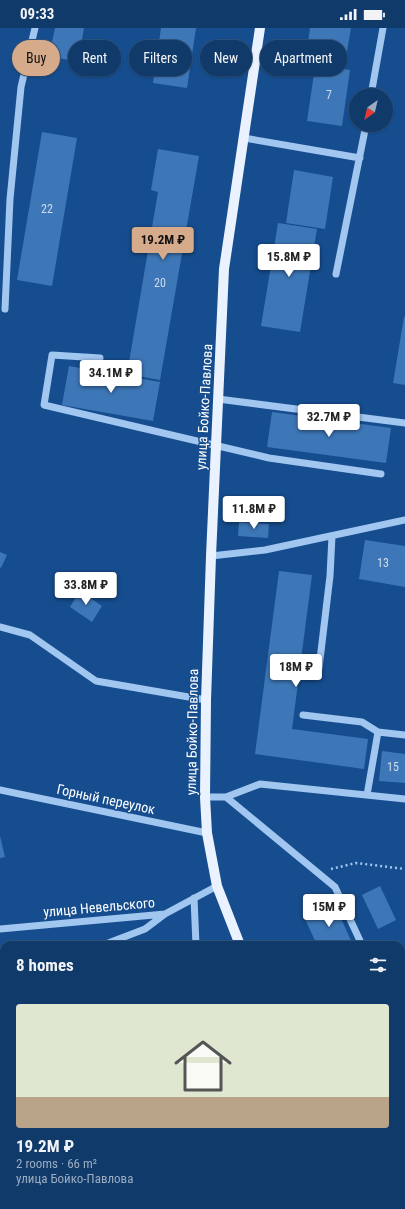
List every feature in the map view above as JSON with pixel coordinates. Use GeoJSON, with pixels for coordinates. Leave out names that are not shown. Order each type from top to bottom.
{"type":"FeatureCollection","features":[{"type":"Feature","properties":{"kind":"main road","name":"улица Бойко-Павлова"},"geometry":{"type":"LineString","coordinates":[[238,941],[217,886],[208,833],[205,797],[206,700],[224,269],[260,28]]}},
{"type":"Feature","properties":{"kind":"street"},"geometry":{"type":"LineString","coordinates":[[5,309],[10,199],[21,87],[35,28]]}},
{"type":"Feature","properties":{"kind":"street"},"geometry":{"type":"LineString","coordinates":[[372,88],[383,28]]}},
{"type":"Feature","properties":{"kind":"street"},"geometry":{"type":"LineString","coordinates":[[336,274],[365,132]]}},
{"type":"Feature","properties":{"kind":"street"},"geometry":{"type":"LineString","coordinates":[[244,138],[360,158]]}},
{"type":"Feature","properties":{"kind":"street"},"geometry":{"type":"LineString","coordinates":[[100,358],[52,355],[44,405],[269,458],[381,474]]}},
{"type":"Feature","properties":{"kind":"street"},"geometry":{"type":"LineString","coordinates":[[218,399],[405,423]]}},
{"type":"Feature","properties":{"kind":"street"},"geometry":{"type":"LineString","coordinates":[[211,556],[265,550],[405,520]]}},
{"type":"Feature","properties":{"kind":"street"},"geometry":{"type":"LineString","coordinates":[[319,668],[330,576],[332,536]]}},
{"type":"Feature","properties":{"kind":"street"},"geometry":{"type":"LineString","coordinates":[[0,627],[30,635],[96,681],[206,700]]}},
{"type":"Feature","properties":{"kind":"street"},"geometry":{"type":"LineString","coordinates":[[303,715],[362,722],[378,732],[405,735]]}},
{"type":"Feature","properties":{"kind":"street"},"geometry":{"type":"LineString","coordinates":[[367,795],[378,732]]}},
{"type":"Feature","properties":{"kind":"street"},"geometry":{"type":"LineString","coordinates":[[205,797],[226,797],[260,784],[405,800]]}},
{"type":"Feature","properties":{"kind":"street","name":"Горный переулок"},"geometry":{"type":"LineString","coordinates":[[0,790],[208,833]]}},
{"type":"Feature","properties":{"kind":"street"},"geometry":{"type":"LineString","coordinates":[[226,797],[335,887],[360,941]]}},
{"type":"Feature","properties":{"kind":"street","name":"улица Невельского"},"geometry":{"type":"LineString","coordinates":[[0,929],[165,914],[217,886]]}},
{"type":"Feature","properties":{"kind":"street"},"geometry":{"type":"LineString","coordinates":[[194,898],[196,941]]}},
{"type":"Feature","properties":{"kind":"street"},"geometry":{"type":"LineString","coordinates":[[114,941],[145,929],[165,914]]}},
{"type":"Feature","properties":{"kind":"path"},"geometry":{"type":"LineString","coordinates":[[317,873],[356,863],[405,869]]}},
{"type":"Feature","properties":{"kind":"building"},"geometry":{"type":"Polygon","coordinates":[[[55,28],[84,28],[82,40],[68,40],[68,60],[60,58],[60,40],[52,40],[55,28]]]}},
{"type":"Feature","properties":{"kind":"building"},"geometry":{"type":"Polygon","coordinates":[[[161,28],[196,28],[192,55],[192,40],[159,40],[161,28]]]}},
{"type":"Feature","properties":{"kind":"building"},"geometry":{"type":"Polygon","coordinates":[[[310,28],[351,28],[347,51],[347,40],[308,40],[310,28]]]}},
{"type":"Feature","properties":{"kind":"building"},"geometry":{"type":"Polygon","coordinates":[[[347,70],[350,70],[342,126],[307,121],[314,76],[347,76],[347,70]]]}},
{"type":"Feature","properties":{"kind":"building"},"geometry":{"type":"Polygon","coordinates":[[[154,76],[189,76],[187,88],[153,83],[154,76]]]}},
{"type":"Feature","properties":{"kind":"building"},"geometry":{"type":"Polygon","coordinates":[[[42,132],[77,138],[52,286],[17,280],[42,132]]]}},
{"type":"Feature","properties":{"kind":"building"},"geometry":{"type":"Polygon","coordinates":[[[158,149],[199,156],[160,380],[127,374],[158,192],[151,190],[158,149]]]}},
{"type":"Feature","properties":{"kind":"building"},"geometry":{"type":"Polygon","coordinates":[[[294,170],[333,177],[325,229],[286,223],[294,170]]]}},
{"type":"Feature","properties":{"kind":"building"},"geometry":{"type":"Polygon","coordinates":[[[278,223],[317,229],[300,332],[261,326],[278,223]]]}},
{"type":"Feature","properties":{"kind":"building"},"geometry":{"type":"Polygon","coordinates":[[[405,317],[405,385],[393,383],[405,317]]]}},
{"type":"Feature","properties":{"kind":"building"},"geometry":{"type":"Polygon","coordinates":[[[69,366],[160,382],[153,421],[62,405],[69,366]]]}},
{"type":"Feature","properties":{"kind":"building"},"geometry":{"type":"Polygon","coordinates":[[[272,412],[391,428],[386,463],[267,447],[272,412]]]}},
{"type":"Feature","properties":{"kind":"building"},"geometry":{"type":"Polygon","coordinates":[[[239,522],[269,524],[268,538],[238,536],[239,522]]]}},
{"type":"Feature","properties":{"kind":"building"},"geometry":{"type":"Polygon","coordinates":[[[365,540],[405,546],[405,587],[359,579],[365,540]]]}},
{"type":"Feature","properties":{"kind":"building"},"geometry":{"type":"Polygon","coordinates":[[[0,552],[7,555],[1,568],[0,567],[0,552]]]}},
{"type":"Feature","properties":{"kind":"building"},"geometry":{"type":"Polygon","coordinates":[[[279,571],[312,575],[292,729],[368,739],[364,769],[255,754],[279,571]]]}},
{"type":"Feature","properties":{"kind":"building"},"geometry":{"type":"Polygon","coordinates":[[[80,591],[102,606],[92,622],[70,607],[80,591]]]}},
{"type":"Feature","properties":{"kind":"building"},"geometry":{"type":"Polygon","coordinates":[[[382,751],[405,754],[405,783],[379,781],[382,751]]]}},
{"type":"Feature","properties":{"kind":"building"},"geometry":{"type":"Polygon","coordinates":[[[0,836],[5,857],[0,858],[0,836]]]}},
{"type":"Feature","properties":{"kind":"building"},"geometry":{"type":"Polygon","coordinates":[[[380,886],[396,920],[378,929],[362,895],[380,886]]]}},
{"type":"Feature","properties":{"kind":"building"},"geometry":{"type":"Polygon","coordinates":[[[335,905],[351,941],[315,941],[305,919],[335,905]]]}}]}
